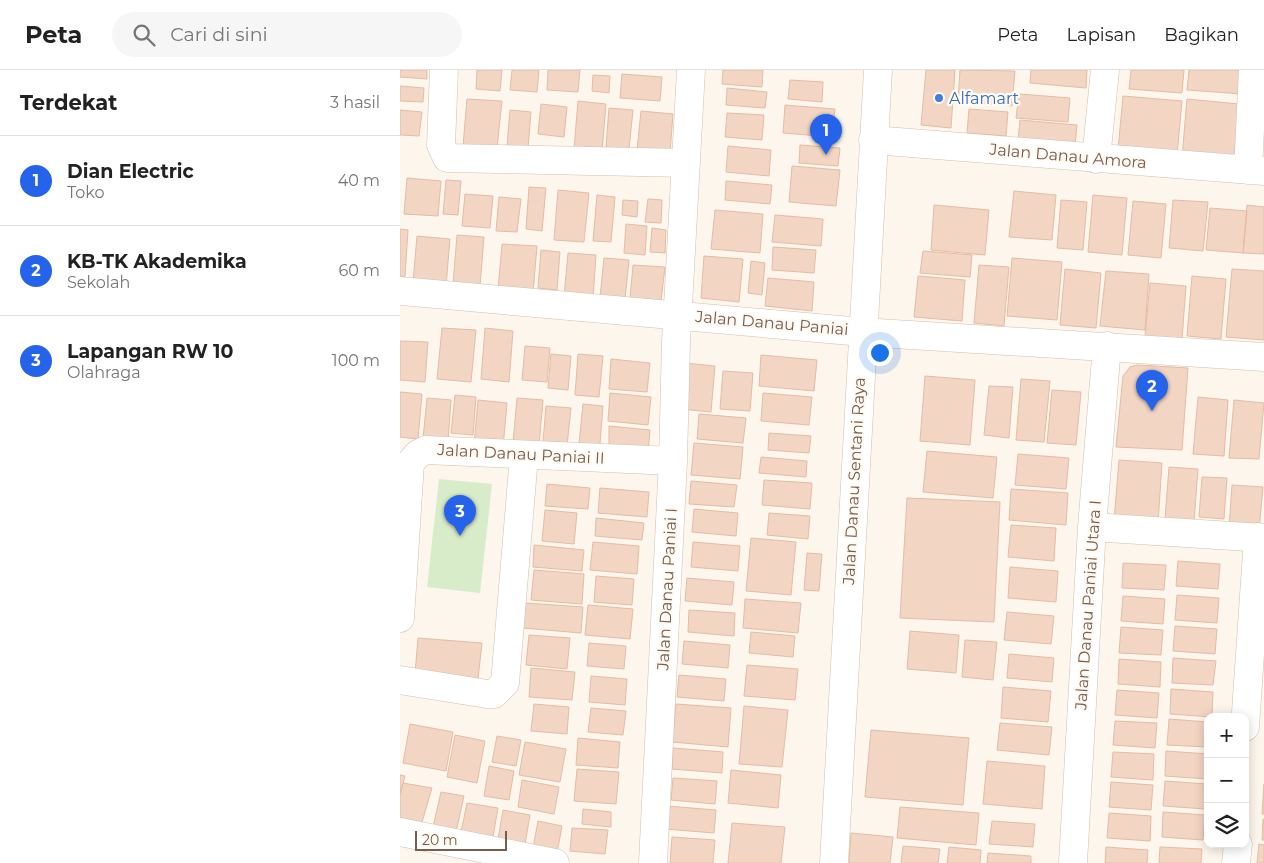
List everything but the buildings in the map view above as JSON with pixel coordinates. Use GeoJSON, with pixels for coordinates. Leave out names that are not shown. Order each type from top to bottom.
{"type":"FeatureCollection","features":[{"type":"Feature","properties":{"kind":"street"},"geometry":{"type":"LineString","coordinates":[[444,70],[441,145],[447,158],[686,163]]}},
{"type":"Feature","properties":{"kind":"street","name":"Jalan Danau Paniai I"},"geometry":{"type":"LineString","coordinates":[[653,863],[691,70]]}},
{"type":"Feature","properties":{"kind":"street","name":"Jalan Danau Sentani Raya"},"geometry":{"type":"LineString","coordinates":[[834,863],[878,70]]}},
{"type":"Feature","properties":{"kind":"street"},"geometry":{"type":"LineString","coordinates":[[1096,159],[1105,70]]}},
{"type":"Feature","properties":{"kind":"street"},"geometry":{"type":"LineString","coordinates":[[1254,70],[1256,171]]}},
{"type":"Feature","properties":{"kind":"street","name":"Jalan Danau Amora"},"geometry":{"type":"LineString","coordinates":[[873,140],[1256,171]]}},
{"type":"Feature","properties":{"kind":"street","name":"Jalan Danau Paniai"},"geometry":{"type":"LineString","coordinates":[[400,291],[678,314],[862,332],[1264,357]]}},
{"type":"Feature","properties":{"kind":"street","name":"Jalan Danau Paniai Utara I"},"geometry":{"type":"LineString","coordinates":[[1073,863],[1092,526],[1107,346]]}},
{"type":"Feature","properties":{"kind":"street","name":"Jalan Danau Paniai II"},"geometry":{"type":"LineString","coordinates":[[400,618],[410,463],[413,458],[426,450],[524,456],[673,461]]}},
{"type":"Feature","properties":{"kind":"street"},"geometry":{"type":"LineString","coordinates":[[400,680],[487,694],[494,694],[505,683],[524,456]]}},
{"type":"Feature","properties":{"kind":"street"},"geometry":{"type":"LineString","coordinates":[[1092,526],[1261,537],[1256,680],[1248,713]]}},
{"type":"Feature","properties":{"kind":"street"},"geometry":{"type":"LineString","coordinates":[[400,832],[555,863]]}},
{"type":"Feature","properties":{"kind":"street"},"geometry":{"type":"LineString","coordinates":[[1236,863],[1238,848]]}},
{"type":"Feature","properties":{"kind":"green space"},"geometry":{"type":"Polygon","coordinates":[[[439,479],[492,484],[480,593],[427,587],[439,479]]]}},
{"type":"Feature","properties":{"kind":"place","name":"Alfamart"},"geometry":{"type":"Point","coordinates":[939,98]}},
{"type":"Feature","properties":{"kind":"place","name":"Dian Electric"},"geometry":{"type":"Point","coordinates":[826,155]}},
{"type":"Feature","properties":{"kind":"place","name":"KB-TK Akademika"},"geometry":{"type":"Point","coordinates":[1152,411]}},
{"type":"Feature","properties":{"kind":"place","name":"Lapangan RW 10"},"geometry":{"type":"Point","coordinates":[460,536]}}]}
